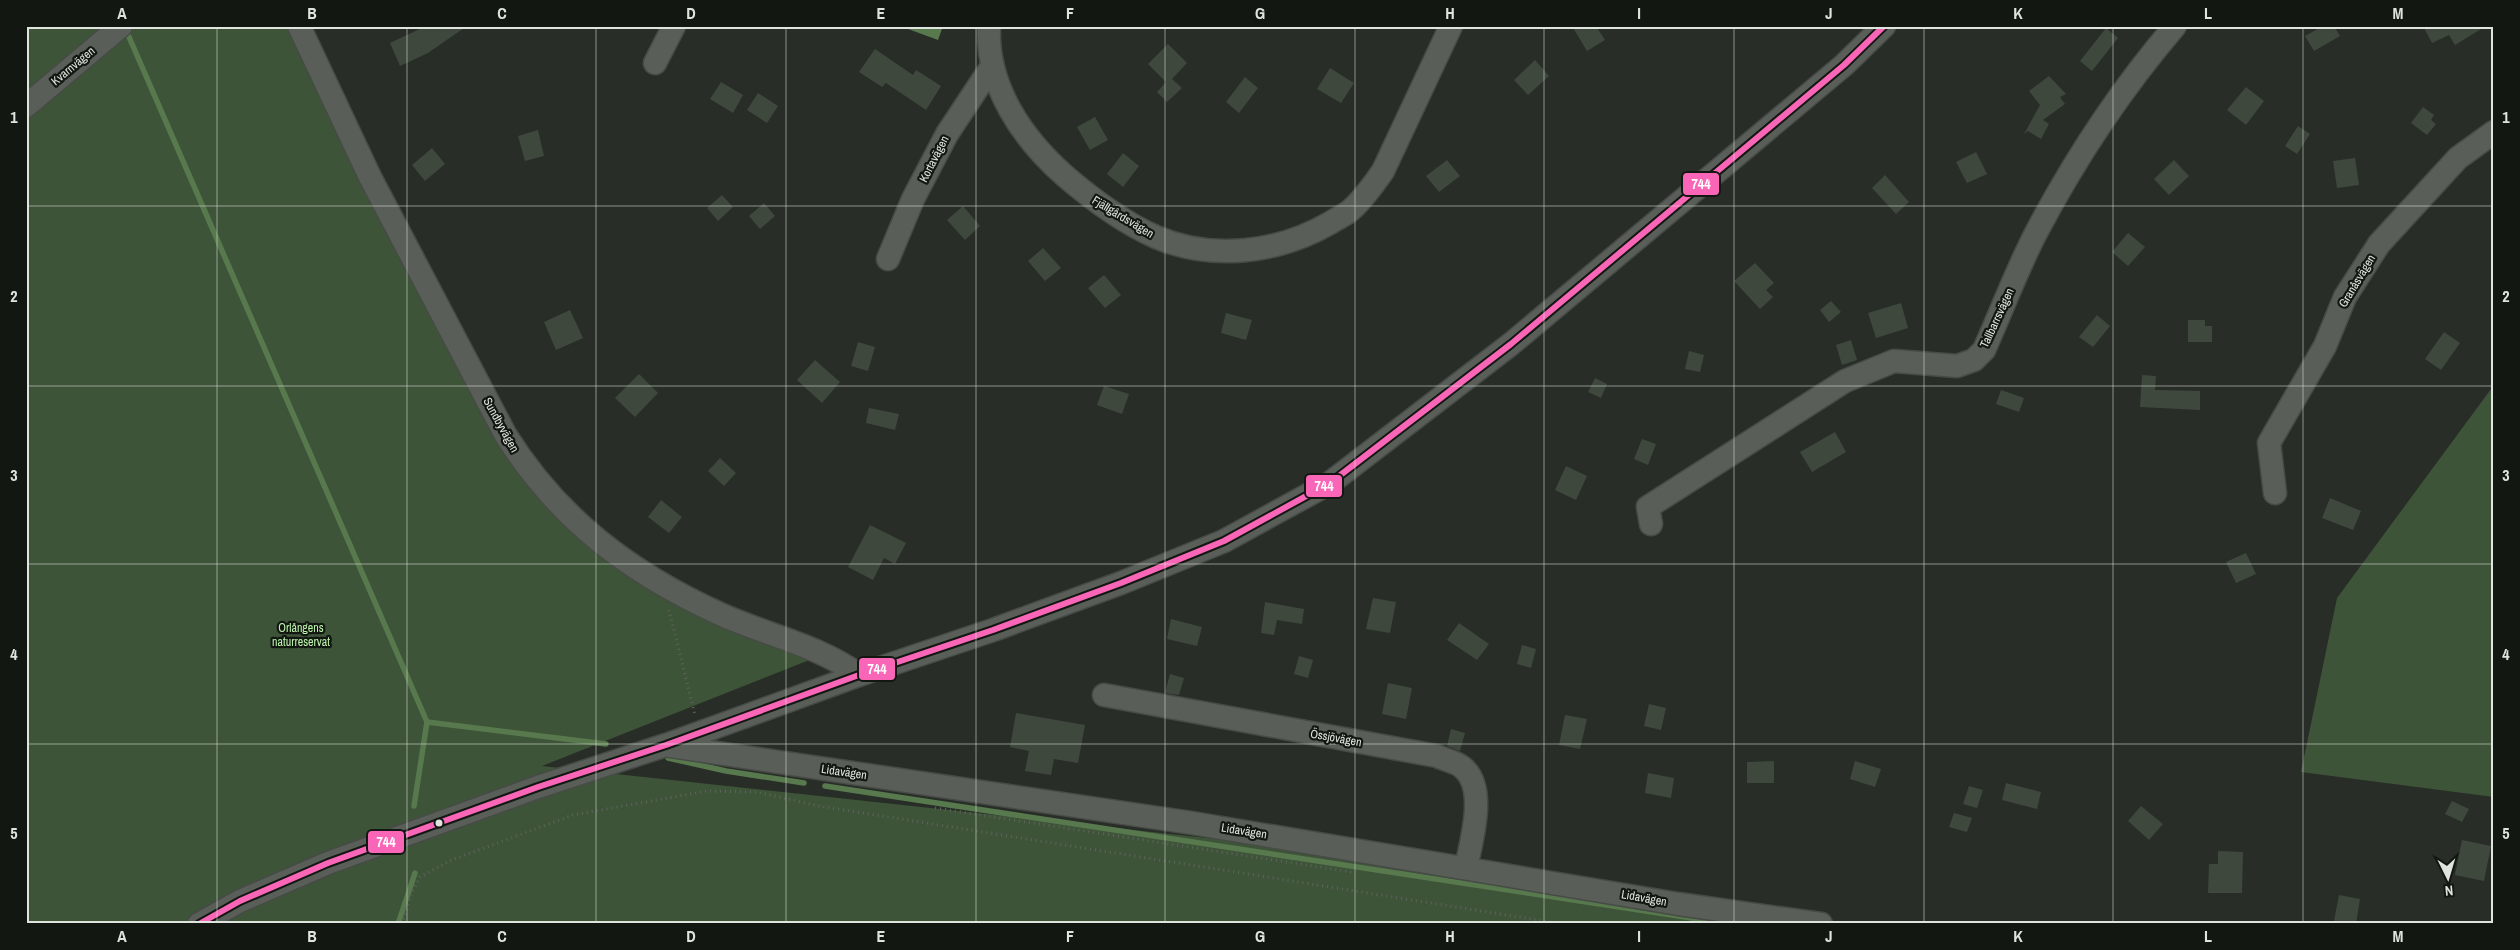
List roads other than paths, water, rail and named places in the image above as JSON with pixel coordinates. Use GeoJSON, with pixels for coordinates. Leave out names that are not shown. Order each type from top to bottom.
{"type":"FeatureCollection","features":[{"type":"Feature","properties":{"kind":"street","name":"Kvarnvägen"},"geometry":{"type":"LineString","coordinates":[[26,106],[121,26]]}},
{"type":"Feature","properties":{"kind":"street","name":"Sundbyvägen"},"geometry":{"type":"LineString","coordinates":[[299,26],[370,177],[505,434],[525,467],[582,528],[662,584],[719,614],[828,654],[859,674]]}},
{"type":"Feature","properties":{"kind":"street"},"geometry":{"type":"LineString","coordinates":[[655,63],[674,26]]}},
{"type":"Feature","properties":{"kind":"street","name":"Fjällgårdsvägen"},"geometry":{"type":"LineString","coordinates":[[989,26],[992,66],[1004,99],[1019,124],[1047,159],[1096,203],[1156,237],[1195,249],[1239,252],[1306,237],[1351,210],[1357,204],[1383,170],[1451,26]]}},
{"type":"Feature","properties":{"kind":"street"},"geometry":{"type":"LineString","coordinates":[[199,924],[240,901],[328,863],[538,787],[666,746],[859,674],[993,630],[1121,583],[1224,541],[1330,483],[1511,344],[1844,65],[1884,26]]}},
{"type":"Feature","properties":{"kind":"street","name":"Tallbarrsvägen"},"geometry":{"type":"LineString","coordinates":[[1651,524],[1648,506],[1845,381],[1894,361],[1957,366],[1974,360],[1984,350],[2037,231],[2088,144],[2152,54],[2175,26]]}},
{"type":"Feature","properties":{"kind":"street","name":"Kortavägen"},"geometry":{"type":"LineString","coordinates":[[888,259],[913,199],[948,132],[992,66]]}},
{"type":"Feature","properties":{"kind":"street","name":"Granåsvägen"},"geometry":{"type":"LineString","coordinates":[[2275,493],[2269,443],[2300,393],[2325,346],[2345,297],[2379,244],[2458,158],[2494,132]]}},
{"type":"Feature","properties":{"kind":"street","name":"Össjövägen"},"geometry":{"type":"LineString","coordinates":[[1104,696],[1437,756],[1463,767],[1474,784],[1477,805],[1466,868]]}},
{"type":"Feature","properties":{"kind":"street","name":"Lidavägen"},"geometry":{"type":"LineString","coordinates":[[666,746],[1183,822],[1678,904],[1821,924]]}},
{"type":"Feature","properties":{"kind":"waterway"},"geometry":{"type":"LineString","coordinates":[[126,30],[427,722],[606,744]]}},
{"type":"Feature","properties":{"kind":"waterway"},"geometry":{"type":"LineString","coordinates":[[414,806],[427,722]]}},
{"type":"Feature","properties":{"kind":"waterway"},"geometry":{"type":"LineString","coordinates":[[668,758],[726,771],[804,783]]}},
{"type":"Feature","properties":{"kind":"waterway"},"geometry":{"type":"LineString","coordinates":[[825,786],[1731,924]]}},
{"type":"Feature","properties":{"kind":"waterway"},"geometry":{"type":"LineString","coordinates":[[398,924],[415,873]]}},
{"type":"Feature","properties":{"kind":"park label","name":"Orlångens naturreservat"},"geometry":{"type":"Point","coordinates":[301,635]}}]}
